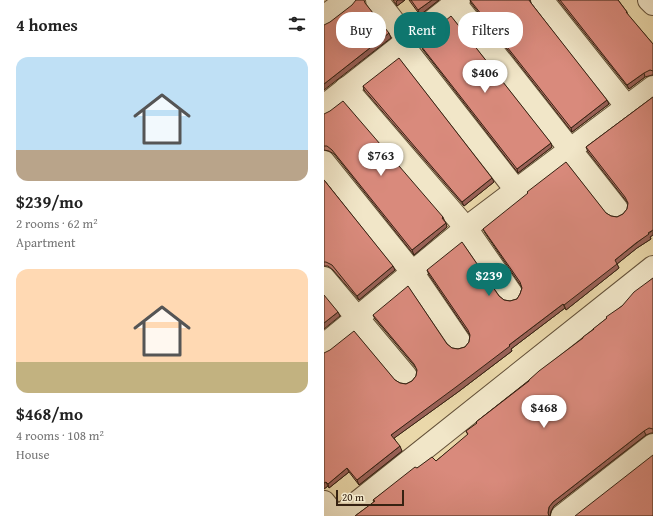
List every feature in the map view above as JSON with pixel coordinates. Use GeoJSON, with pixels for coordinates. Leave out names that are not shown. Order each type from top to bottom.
{"type":"FeatureCollection","features":[{"type":"Feature","properties":{"kind":"street"},"geometry":{"type":"LineString","coordinates":[[324,17],[346,0]]}},
{"type":"Feature","properties":{"kind":"street"},"geometry":{"type":"LineString","coordinates":[[377,0],[394,26]]}},
{"type":"Feature","properties":{"kind":"street"},"geometry":{"type":"LineString","coordinates":[[542,0],[627,107]]}},
{"type":"Feature","properties":{"kind":"street"},"geometry":{"type":"LineString","coordinates":[[650,0],[653,4]]}},
{"type":"Feature","properties":{"kind":"street"},"geometry":{"type":"LineString","coordinates":[[444,12],[457,2],[617,209]]}},
{"type":"Feature","properties":{"kind":"street"},"geometry":{"type":"LineString","coordinates":[[324,106],[397,48]]}},
{"type":"Feature","properties":{"kind":"street"},"geometry":{"type":"LineString","coordinates":[[410,48],[516,190]]}},
{"type":"Feature","properties":{"kind":"street"},"geometry":{"type":"LineString","coordinates":[[324,345],[466,228],[653,87]]}},
{"type":"Feature","properties":{"kind":"street"},"geometry":{"type":"LineString","coordinates":[[346,88],[466,228],[512,294]]}},
{"type":"Feature","properties":{"kind":"street"},"geometry":{"type":"LineString","coordinates":[[324,162],[412,272],[459,341]]}},
{"type":"Feature","properties":{"kind":"street"},"geometry":{"type":"LineString","coordinates":[[340,516],[653,267]]}},
{"type":"Feature","properties":{"kind":"street"},"geometry":{"type":"LineString","coordinates":[[324,278],[406,376]]}},
{"type":"Feature","properties":{"kind":"street"},"geometry":{"type":"LineString","coordinates":[[562,516],[653,445]]}},
{"type":"Feature","properties":{"kind":"street"},"geometry":{"type":"LineString","coordinates":[[324,502],[334,516]]}},
{"type":"Feature","properties":{"kind":"building"},"geometry":{"type":"Polygon","coordinates":[[[356,0],[364,0],[372,12],[343,12],[356,0]]]}},
{"type":"Feature","properties":{"kind":"building"},"geometry":{"type":"Polygon","coordinates":[[[411,0],[432,0],[418,10],[411,0]]]}},
{"type":"Feature","properties":{"kind":"building"},"geometry":{"type":"Polygon","coordinates":[[[470,0],[529,0],[607,100],[571,128],[508,48],[523,48],[523,12],[479,12],[470,0]]]}},
{"type":"Feature","properties":{"kind":"building"},"geometry":{"type":"Polygon","coordinates":[[[560,0],[618,0],[626,12],[653,44],[653,71],[650,70],[644,73],[627,85],[560,0]]]}},
{"type":"Feature","properties":{"kind":"building"},"geometry":{"type":"Polygon","coordinates":[[[451,16],[458,25],[458,48],[476,48],[551,143],[517,169],[423,48],[450,48],[451,16]]]}},
{"type":"Feature","properties":{"kind":"building"},"geometry":{"type":"Polygon","coordinates":[[[336,17],[336,48],[370,48],[324,84],[324,25],[336,17]]]}},
{"type":"Feature","properties":{"kind":"building"},"geometry":{"type":"Polygon","coordinates":[[[399,58],[492,178],[462,202],[363,86],[399,58]]]}},
{"type":"Feature","properties":{"kind":"building"},"geometry":{"type":"Polygon","coordinates":[[[653,97],[653,230],[615,260],[617,264],[391,435],[400,446],[357,480],[347,468],[328,484],[326,482],[324,483],[324,353],[354,331],[395,380],[406,384],[412,381],[416,376],[417,370],[414,364],[373,315],[408,286],[447,344],[452,348],[458,349],[465,347],[469,342],[470,335],[468,330],[427,270],[462,242],[499,296],[504,300],[510,301],[517,299],[522,288],[520,282],[483,229],[566,162],[606,213],[617,217],[623,214],[627,209],[628,203],[625,197],[586,147],[653,97]]]}},
{"type":"Feature","properties":{"kind":"building"},"geometry":{"type":"Polygon","coordinates":[[[343,101],[443,217],[442,218],[446,223],[412,250],[332,150],[327,146],[324,146],[324,114],[343,101]]]}},
{"type":"Feature","properties":{"kind":"building"},"geometry":{"type":"Polygon","coordinates":[[[324,180],[393,266],[357,296],[332,265],[324,262],[324,180]]]}},
{"type":"Feature","properties":{"kind":"building"},"geometry":{"type":"Polygon","coordinates":[[[653,278],[653,429],[649,428],[644,431],[553,502],[549,507],[549,516],[355,516],[415,467],[417,468],[432,457],[436,461],[468,434],[466,431],[477,423],[476,422],[529,381],[539,371],[583,338],[607,318],[606,317],[622,306],[634,292],[653,278]]]}},
{"type":"Feature","properties":{"kind":"building"},"geometry":{"type":"Polygon","coordinates":[[[324,295],[338,312],[324,323],[324,295]]]}},
{"type":"Feature","properties":{"kind":"building"},"geometry":{"type":"Polygon","coordinates":[[[653,455],[653,516],[575,516],[653,455]]]}}]}
